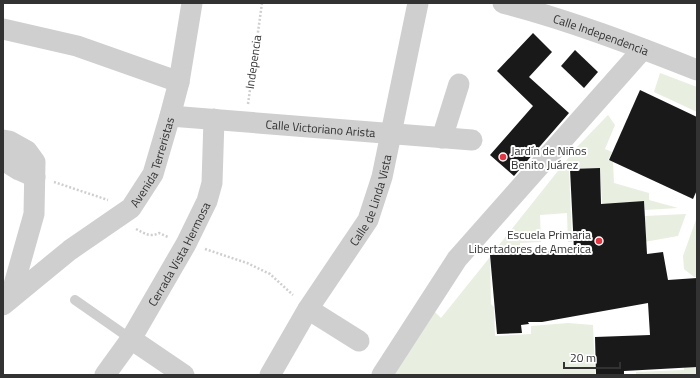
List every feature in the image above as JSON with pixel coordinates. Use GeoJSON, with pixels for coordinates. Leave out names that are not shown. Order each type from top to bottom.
{"type":"FeatureCollection","features":[{"type":"Feature","properties":{"kind":"street","name":"Avenida Terreristas"},"geometry":{"type":"LineString","coordinates":[[7,302],[70,250],[126,211],[153,174],[179,82],[192,3]]}},
{"type":"Feature","properties":{"kind":"street","name":"Calle de Linda Vista"},"geometry":{"type":"LineString","coordinates":[[270,375],[308,309],[368,220],[382,178],[418,3]]}},
{"type":"Feature","properties":{"kind":"street","name":"Calle Independencia"},"geometry":{"type":"LineString","coordinates":[[503,3],[530,6],[697,70]]}},
{"type":"Feature","properties":{"kind":"street"},"geometry":{"type":"LineString","coordinates":[[3,29],[77,46],[179,82]]}},
{"type":"Feature","properties":{"kind":"street"},"geometry":{"type":"LineString","coordinates":[[382,375],[457,259],[643,49]]}},
{"type":"Feature","properties":{"kind":"street"},"geometry":{"type":"LineString","coordinates":[[442,138],[459,84]]}},
{"type":"Feature","properties":{"kind":"street","name":"Calle Victoriano Arista"},"geometry":{"type":"LineString","coordinates":[[170,116],[472,140]]}},
{"type":"Feature","properties":{"kind":"street","name":"Cerrada Vista Hermosa"},"geometry":{"type":"LineString","coordinates":[[105,375],[131,339],[186,244],[206,201],[212,183],[214,119]]}},
{"type":"Feature","properties":{"kind":"street"},"geometry":{"type":"LineString","coordinates":[[3,140],[9,141],[27,151],[35,162],[34,214],[7,302]]}},
{"type":"Feature","properties":{"kind":"street"},"geometry":{"type":"LineString","coordinates":[[3,160],[19,170],[35,177]]}},
{"type":"Feature","properties":{"kind":"street"},"geometry":{"type":"LineString","coordinates":[[308,309],[359,341]]}},
{"type":"Feature","properties":{"kind":"street"},"geometry":{"type":"LineString","coordinates":[[131,339],[184,375]]}},
{"type":"Feature","properties":{"kind":"lane"},"geometry":{"type":"LineString","coordinates":[[75,300],[131,339]]}},
{"type":"Feature","properties":{"kind":"path","name":"Indepencia"},"geometry":{"type":"LineString","coordinates":[[245,122],[262,3]]}},
{"type":"Feature","properties":{"kind":"path"},"geometry":{"type":"LineString","coordinates":[[35,177],[47,180],[126,211],[132,227],[149,235],[154,236],[159,233],[186,244],[216,252],[247,263],[270,274],[308,309]]}},
{"type":"Feature","properties":{"kind":"shaded area"},"geometry":{"type":"Polygon","coordinates":[[[660,73],[697,87],[697,112],[654,92],[660,73]]]}},
{"type":"Feature","properties":{"kind":"shaded area"},"geometry":{"type":"Polygon","coordinates":[[[608,115],[615,125],[605,149],[612,152],[608,160],[613,162],[614,183],[649,193],[649,200],[678,208],[645,210],[644,201],[616,203],[618,239],[646,237],[645,216],[686,214],[678,236],[605,249],[600,168],[569,169],[572,242],[568,242],[567,213],[540,215],[541,242],[520,243],[521,253],[492,254],[577,147],[608,115]]]}},
{"type":"Feature","properties":{"kind":"shaded area"},"geometry":{"type":"Polygon","coordinates":[[[697,217],[697,277],[694,277],[684,269],[683,256],[697,217]]]}},
{"type":"Feature","properties":{"kind":"shaded area"},"geometry":{"type":"Polygon","coordinates":[[[490,257],[491,304],[494,307],[495,336],[531,334],[531,326],[568,323],[593,325],[595,375],[390,375],[433,310],[441,318],[490,257]]]}},
{"type":"Feature","properties":{"kind":"shaded area"},"geometry":{"type":"Polygon","coordinates":[[[683,354],[697,354],[697,375],[636,375],[636,372],[684,370],[683,354]]]}},
{"type":"Feature","properties":{"kind":"building"},"geometry":{"type":"Polygon","coordinates":[[[533,33],[552,52],[529,77],[569,113],[514,176],[490,155],[533,106],[497,71],[533,33]]]}},
{"type":"Feature","properties":{"kind":"building"},"geometry":{"type":"Polygon","coordinates":[[[575,50],[598,72],[584,88],[561,66],[575,50]]]}},
{"type":"Feature","properties":{"kind":"building"},"geometry":{"type":"Polygon","coordinates":[[[640,90],[697,117],[697,190],[693,199],[609,160],[640,90]]]}},
{"type":"Feature","properties":{"kind":"building"},"geometry":{"type":"Polygon","coordinates":[[[600,168],[601,204],[644,201],[647,254],[663,252],[668,280],[697,278],[697,367],[624,371],[624,375],[596,375],[595,337],[650,335],[648,303],[542,322],[528,322],[529,324],[521,325],[522,333],[497,334],[490,255],[574,250],[570,169],[600,168]]]}},
{"type":"Feature","properties":{"kind":"place","name":"Jardín de Niños Benito Juárez"},"geometry":{"type":"Point","coordinates":[503,157]}},
{"type":"Feature","properties":{"kind":"place","name":"Escuela Primaria Libertadores de America"},"geometry":{"type":"Point","coordinates":[599,241]}}]}
